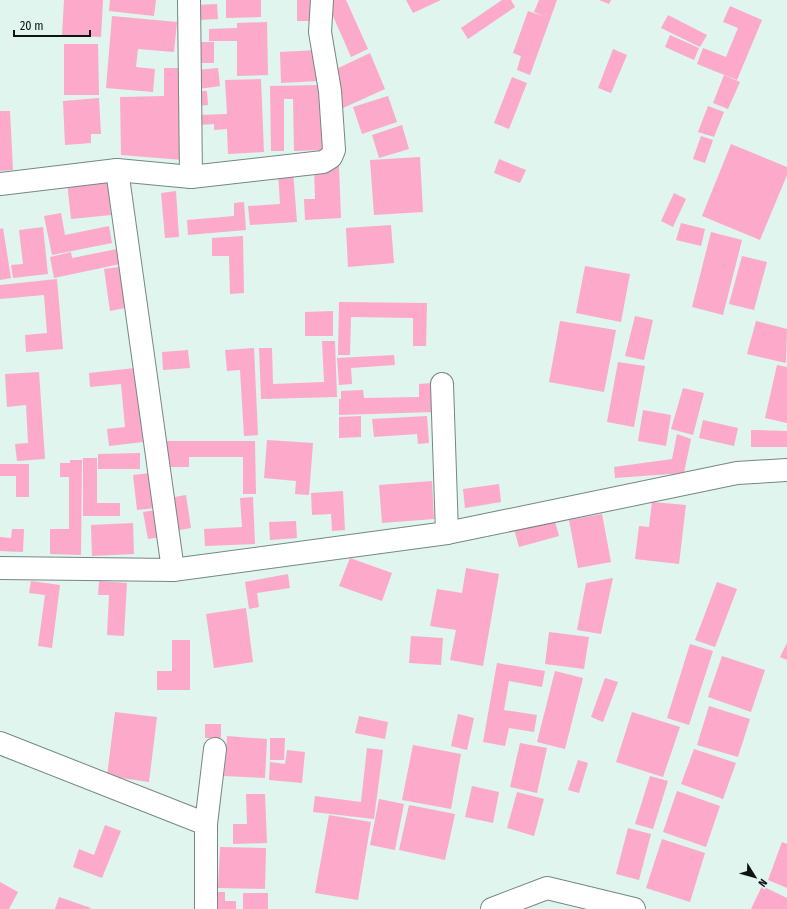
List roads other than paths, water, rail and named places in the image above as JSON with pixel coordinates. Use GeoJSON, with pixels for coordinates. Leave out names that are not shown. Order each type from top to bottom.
{"type":"FeatureCollection","features":[{"type":"Feature","properties":{"kind":"street"},"geometry":{"type":"LineString","coordinates":[[189,0],[191,177]]}},
{"type":"Feature","properties":{"kind":"street"},"geometry":{"type":"LineString","coordinates":[[0,184],[117,170],[191,177],[323,162],[331,157],[334,150],[330,91],[320,32],[322,0]]}},
{"type":"Feature","properties":{"kind":"street"},"geometry":{"type":"LineString","coordinates":[[117,170],[173,570]]}},
{"type":"Feature","properties":{"kind":"street"},"geometry":{"type":"LineString","coordinates":[[442,384],[447,533]]}},
{"type":"Feature","properties":{"kind":"street"},"geometry":{"type":"LineString","coordinates":[[0,568],[173,570],[447,533],[737,473],[787,470]]}},
{"type":"Feature","properties":{"kind":"street"},"geometry":{"type":"LineString","coordinates":[[0,743],[206,824]]}},
{"type":"Feature","properties":{"kind":"street"},"geometry":{"type":"LineString","coordinates":[[206,909],[206,824],[215,749]]}},
{"type":"Feature","properties":{"kind":"street"},"geometry":{"type":"LineString","coordinates":[[492,909],[547,888],[634,909]]}}]}
